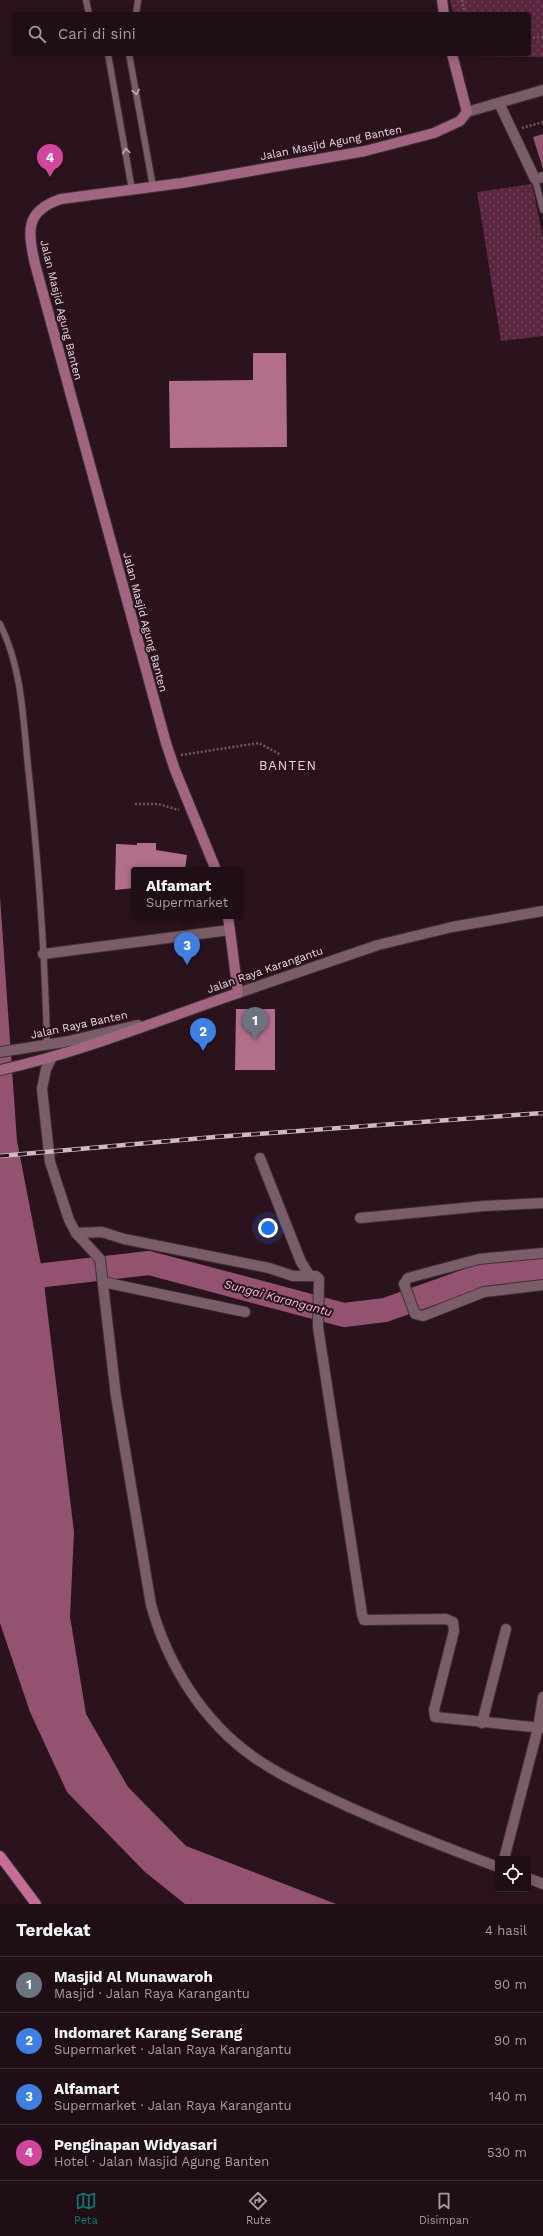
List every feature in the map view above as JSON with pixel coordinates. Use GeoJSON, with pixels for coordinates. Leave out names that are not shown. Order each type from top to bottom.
{"type":"FeatureCollection","features":[{"type":"Feature","properties":{"kind":"main road"},"geometry":{"type":"LineString","coordinates":[[442,0],[444,12]]}},
{"type":"Feature","properties":{"kind":"main road"},"geometry":{"type":"LineString","coordinates":[[453,56],[467,112]]}},
{"type":"Feature","properties":{"kind":"main road","name":"Jalan Masjid Agung Banten"},"geometry":{"type":"LineString","coordinates":[[215,867],[171,756],[35,264],[30,235],[32,220],[37,213],[51,202],[152,187],[372,149],[434,133],[460,121],[467,112]]}},
{"type":"Feature","properties":{"kind":"main road"},"geometry":{"type":"LineString","coordinates":[[228,919],[238,993]]}},
{"type":"Feature","properties":{"kind":"main road","name":"Jalan Raya Karangantu"},"geometry":{"type":"LineString","coordinates":[[0,1070],[52,1057],[104,1041],[163,1018],[238,993]]}},
{"type":"Feature","properties":{"kind":"main road"},"geometry":{"type":"LineString","coordinates":[[0,1856],[16,1880],[36,1904]]}},
{"type":"Feature","properties":{"kind":"street","name":"Jalan Masjid Agung Banten"},"geometry":{"type":"LineString","coordinates":[[467,112],[543,90]]}},
{"type":"Feature","properties":{"kind":"street"},"geometry":{"type":"LineString","coordinates":[[498,103],[512,132],[539,178]]}},
{"type":"Feature","properties":{"kind":"street","name":"Jalan Raya Karangantu"},"geometry":{"type":"LineString","coordinates":[[238,993],[378,945],[452,926],[543,911]]}},
{"type":"Feature","properties":{"kind":"street"},"geometry":{"type":"LineString","coordinates":[[43,954],[230,930]]}},
{"type":"Feature","properties":{"kind":"street","name":"Jalan Raya Banten"},"geometry":{"type":"LineString","coordinates":[[0,1052],[22,1050],[47,1045],[163,1018]]}},
{"type":"Feature","properties":{"kind":"street"},"geometry":{"type":"LineString","coordinates":[[52,1057],[46,1069],[42,1089],[48,1153],[69,1220],[76,1233],[100,1259],[116,1396],[152,1605],[157,1626],[178,1673],[204,1710],[235,1742],[267,1766],[293,1781],[408,1834],[495,1866]]}},
{"type":"Feature","properties":{"kind":"street"},"geometry":{"type":"LineString","coordinates":[[260,1158],[301,1262],[310,1276]]}},
{"type":"Feature","properties":{"kind":"street"},"geometry":{"type":"LineString","coordinates":[[360,1218],[484,1206],[543,1203]]}},
{"type":"Feature","properties":{"kind":"street"},"geometry":{"type":"LineString","coordinates":[[76,1233],[102,1232],[124,1239],[269,1268],[293,1276],[310,1276],[318,1278],[318,1327],[364,1620],[446,1619],[453,1622],[454,1631],[433,1715],[482,1723],[540,1728]]}},
{"type":"Feature","properties":{"kind":"street"},"geometry":{"type":"LineString","coordinates":[[543,1253],[479,1259],[408,1278],[404,1282],[414,1314],[423,1316],[484,1292],[543,1286]]}},
{"type":"Feature","properties":{"kind":"street"},"geometry":{"type":"LineString","coordinates":[[103,1280],[245,1312]]}},
{"type":"Feature","properties":{"kind":"street"},"geometry":{"type":"LineString","coordinates":[[482,1723],[506,1629]]}},
{"type":"Feature","properties":{"kind":"street"},"geometry":{"type":"LineString","coordinates":[[505,1856],[540,1728],[543,1697]]}},
{"type":"Feature","properties":{"kind":"street"},"geometry":{"type":"LineString","coordinates":[[531,1879],[543,1884]]}},
{"type":"Feature","properties":{"kind":"lane"},"geometry":{"type":"LineString","coordinates":[[86,0],[89,12]]}},
{"type":"Feature","properties":{"kind":"lane"},"geometry":{"type":"LineString","coordinates":[[136,12],[138,0]]}},
{"type":"Feature","properties":{"kind":"lane"},"geometry":{"type":"LineString","coordinates":[[108,56],[132,190]]}},
{"type":"Feature","properties":{"kind":"lane"},"geometry":{"type":"LineString","coordinates":[[129,56],[152,187]]}},
{"type":"Feature","properties":{"kind":"lane"},"geometry":{"type":"LineString","coordinates":[[539,178],[543,210]]}},
{"type":"Feature","properties":{"kind":"lane"},"geometry":{"type":"LineString","coordinates":[[0,624],[17,672],[22,700],[40,889],[47,1045]]}},
{"type":"Feature","properties":{"kind":"path"},"geometry":{"type":"LineString","coordinates":[[462,0],[465,12]]}},
{"type":"Feature","properties":{"kind":"path"},"geometry":{"type":"LineString","coordinates":[[531,38],[543,37]]}},
{"type":"Feature","properties":{"kind":"path"},"geometry":{"type":"LineString","coordinates":[[512,132],[543,122]]}},
{"type":"Feature","properties":{"kind":"path"},"geometry":{"type":"LineString","coordinates":[[171,756],[259,743],[281,755]]}},
{"type":"Feature","properties":{"kind":"path"},"geometry":{"type":"LineString","coordinates":[[135,804],[158,804],[193,814]]}},
{"type":"Feature","properties":{"kind":"shaded area"},"geometry":{"type":"Polygon","coordinates":[[[450,0],[543,0],[543,57],[462,56],[531,56],[531,12],[453,12],[450,0]]]}},
{"type":"Feature","properties":{"kind":"shaded area"},"geometry":{"type":"Polygon","coordinates":[[[543,134],[543,169],[533,137],[543,134]]]}},
{"type":"Feature","properties":{"kind":"shaded area"},"geometry":{"type":"Polygon","coordinates":[[[532,184],[543,238],[543,336],[501,341],[477,192],[532,184]]]}},
{"type":"Feature","properties":{"kind":"shaded area"},"geometry":{"type":"Polygon","coordinates":[[[0,897],[17,1141],[43,1275],[74,1532],[70,1617],[86,1714],[128,1787],[186,1846],[336,1904],[185,1904],[145,1872],[67,1792],[30,1712],[0,1623],[0,897]]]}},
{"type":"Feature","properties":{"kind":"building"},"geometry":{"type":"Polygon","coordinates":[[[253,353],[286,353],[287,447],[170,448],[169,381],[253,380],[253,353]]]}},
{"type":"Feature","properties":{"kind":"building"},"geometry":{"type":"Polygon","coordinates":[[[137,843],[156,843],[156,850],[187,855],[185,867],[131,867],[131,888],[115,890],[116,844],[137,845],[137,843]]]}},
{"type":"Feature","properties":{"kind":"building"},"geometry":{"type":"Polygon","coordinates":[[[236,1009],[275,1009],[275,1070],[235,1070],[236,1009]]]}},
{"type":"Feature","properties":{"kind":"waterway","name":"Sungai Karangantu"},"geometry":{"type":"LineString","coordinates":[[10,1279],[149,1263],[344,1315],[385,1310],[486,1274],[543,1269]]}},
{"type":"Feature","properties":{"kind":"railway"},"geometry":{"type":"LineString","coordinates":[[0,1156],[215,1137],[543,1113]]}},
{"type":"Feature","properties":{"kind":"place","name":"Penginapan Widyasari"},"geometry":{"type":"Point","coordinates":[50,177]}},
{"type":"Feature","properties":{"kind":"place","name":"Alfamart"},"geometry":{"type":"Point","coordinates":[187,965]}},
{"type":"Feature","properties":{"kind":"place","name":"Masjid Al Munawaroh"},"geometry":{"type":"Point","coordinates":[255,1040]}},
{"type":"Feature","properties":{"kind":"place","name":"Indomaret Karang Serang"},"geometry":{"type":"Point","coordinates":[203,1051]}},
{"type":"Feature","properties":{"kind":"district","name":"BANTEN"},"geometry":{"type":"Point","coordinates":[288,765]}}]}
